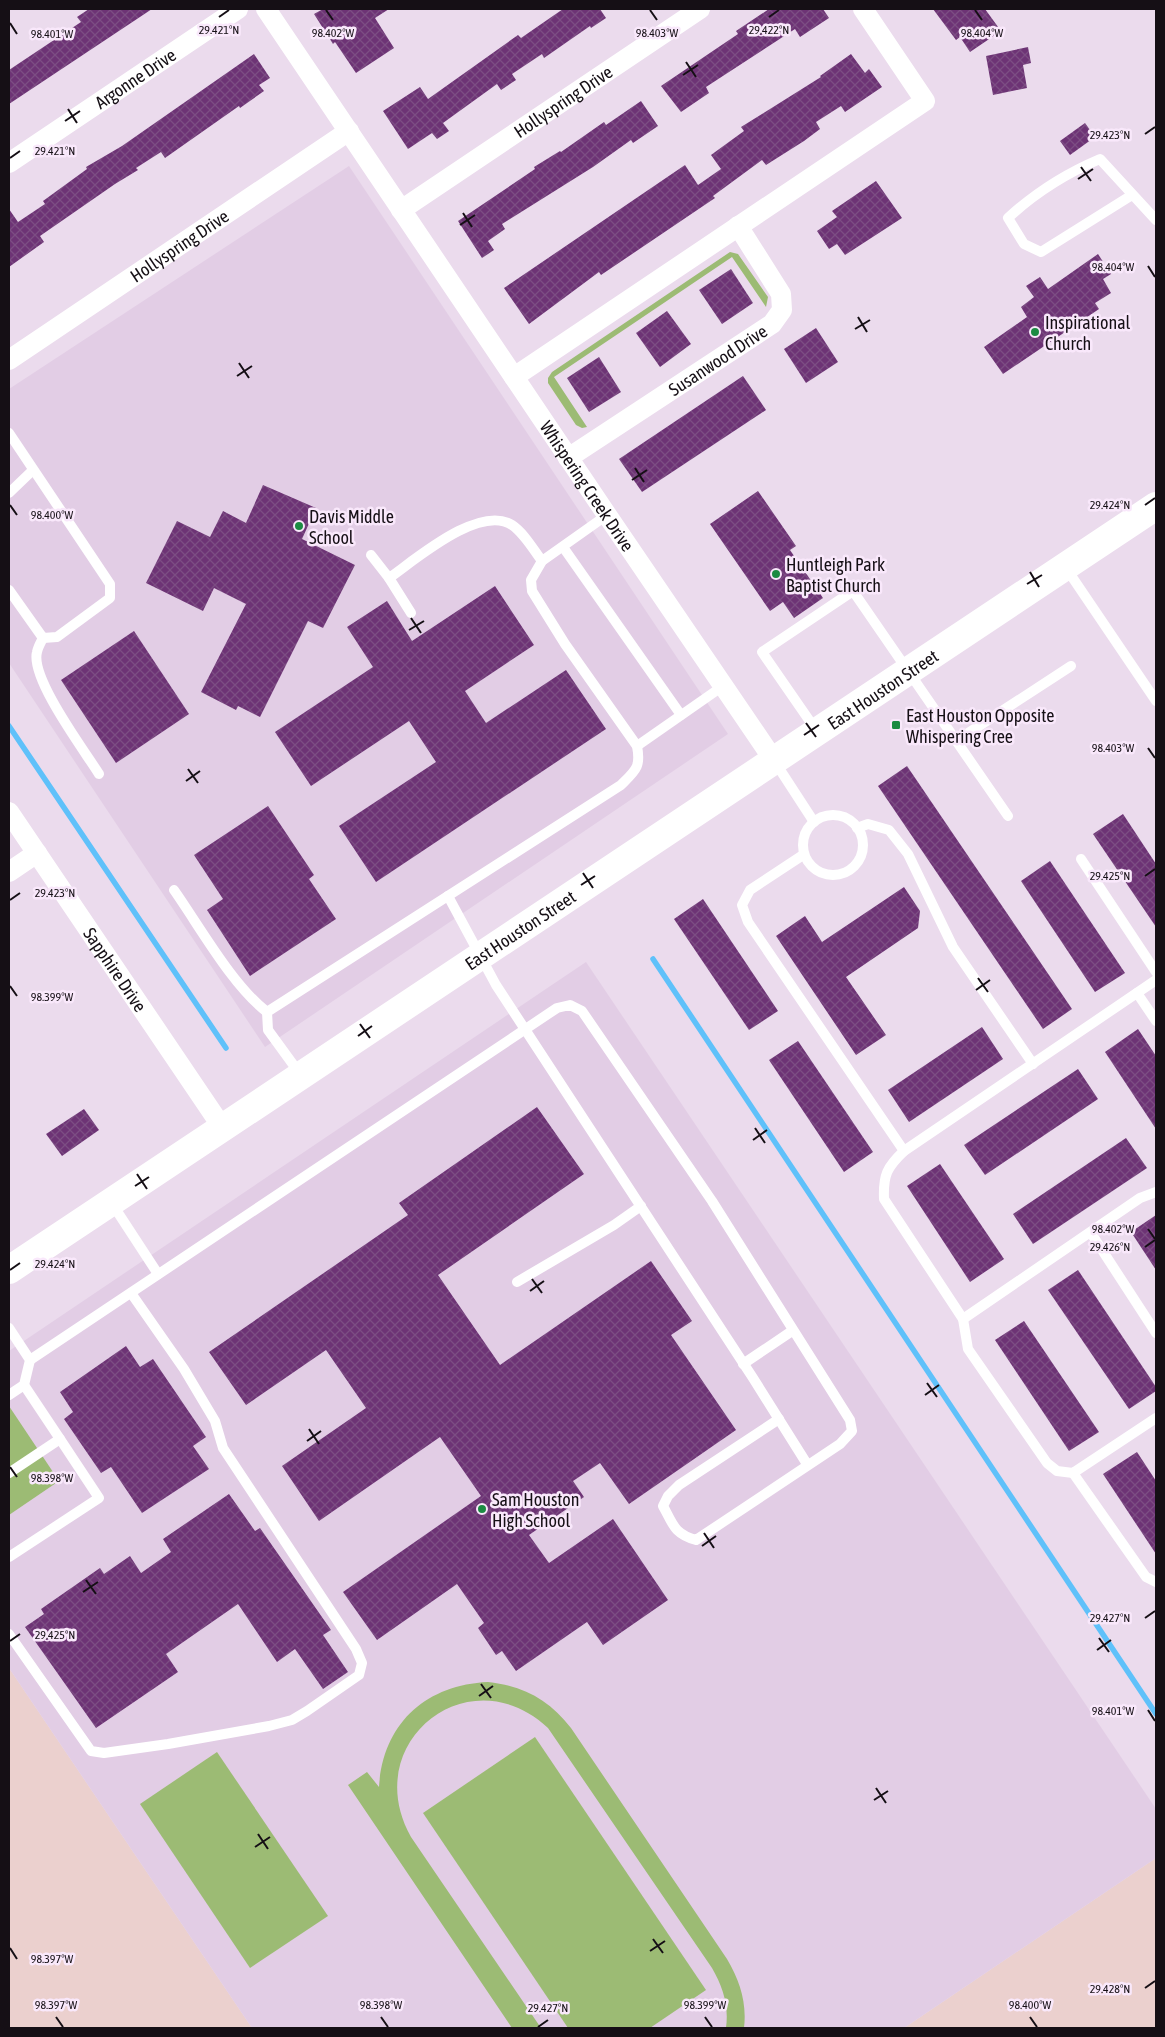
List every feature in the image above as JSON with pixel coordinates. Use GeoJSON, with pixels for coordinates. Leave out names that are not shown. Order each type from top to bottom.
{"type":"FeatureCollection","features":[{"type":"Feature","properties":{"kind":"main road","name":"East Houston Street"},"geometry":{"type":"LineString","coordinates":[[9,1270],[300,1074],[480,958],[1156,508]]}},
{"type":"Feature","properties":{"kind":"street","name":"Argonne Drive"},"geometry":{"type":"LineString","coordinates":[[9,162],[238,9]]}},
{"type":"Feature","properties":{"kind":"street"},"geometry":{"type":"LineString","coordinates":[[266,9],[348,131]]}},
{"type":"Feature","properties":{"kind":"street","name":"Hollyspring Drive"},"geometry":{"type":"LineString","coordinates":[[401,210],[700,9]]}},
{"type":"Feature","properties":{"kind":"street"},"geometry":{"type":"LineString","coordinates":[[514,377],[924,101],[863,9]]}},
{"type":"Feature","properties":{"kind":"street","name":"Whispering Creek Drive"},"geometry":{"type":"LineString","coordinates":[[348,131],[776,762]]}},
{"type":"Feature","properties":{"kind":"street","name":"Hollyspring Drive"},"geometry":{"type":"LineString","coordinates":[[9,360],[348,131]]}},
{"type":"Feature","properties":{"kind":"street","name":"Susanwood Drive"},"geometry":{"type":"LineString","coordinates":[[568,458],[772,324],[782,310],[781,294],[738,226]]}},
{"type":"Feature","properties":{"kind":"street","name":"Sapphire Drive"},"geometry":{"type":"LineString","coordinates":[[9,812],[222,1127]]}},
{"type":"Feature","properties":{"kind":"street"},"geometry":{"type":"LineString","coordinates":[[9,872],[37,853]]}},
{"type":"Feature","properties":{"kind":"lane"},"geometry":{"type":"LineString","coordinates":[[1132,195],[1041,252],[1024,244],[1008,218],[1020,207],[1073,171],[1100,159],[1156,220]]}},
{"type":"Feature","properties":{"kind":"lane"},"geometry":{"type":"LineString","coordinates":[[9,433],[110,584],[110,598],[57,637],[43,638]]}},
{"type":"Feature","properties":{"kind":"lane"},"geometry":{"type":"LineString","coordinates":[[9,493],[33,470]]}},
{"type":"Feature","properties":{"kind":"lane"},"geometry":{"type":"LineString","coordinates":[[267,1012],[622,785],[636,770],[640,759],[637,746],[565,644],[532,590],[531,580],[542,561],[607,515]]}},
{"type":"Feature","properties":{"kind":"lane"},"geometry":{"type":"LineString","coordinates":[[389,578],[452,534],[471,525],[491,520],[511,524],[518,530],[542,561]]}},
{"type":"Feature","properties":{"kind":"lane"},"geometry":{"type":"LineString","coordinates":[[563,547],[681,714]]}},
{"type":"Feature","properties":{"kind":"lane"},"geometry":{"type":"LineString","coordinates":[[371,555],[389,578],[411,613]]}},
{"type":"Feature","properties":{"kind":"lane"},"geometry":{"type":"LineString","coordinates":[[1066,567],[1156,701]]}},
{"type":"Feature","properties":{"kind":"lane"},"geometry":{"type":"LineString","coordinates":[[9,590],[43,638]]}},
{"type":"Feature","properties":{"kind":"lane"},"geometry":{"type":"LineString","coordinates":[[818,733],[762,652],[853,591],[1008,816]]}},
{"type":"Feature","properties":{"kind":"lane"},"geometry":{"type":"LineString","coordinates":[[43,638],[36,653],[44,687],[98,774]]}},
{"type":"Feature","properties":{"kind":"lane"},"geometry":{"type":"LineString","coordinates":[[956,742],[1071,666]]}},
{"type":"Feature","properties":{"kind":"lane"},"geometry":{"type":"LineString","coordinates":[[637,746],[723,686]]}},
{"type":"Feature","properties":{"kind":"lane"},"geometry":{"type":"LineString","coordinates":[[776,762],[814,822]]}},
{"type":"Feature","properties":{"kind":"lane"},"geometry":{"type":"LineString","coordinates":[[823,817],[842,817],[857,828],[862,838],[863,848],[860,859],[853,868],[833,876],[813,869],[804,855],[803,840],[807,830],[814,822],[823,817]]}},
{"type":"Feature","properties":{"kind":"lane"},"geometry":{"type":"LineString","coordinates":[[857,828],[868,824],[889,830],[908,854],[952,946],[1033,1064]]}},
{"type":"Feature","properties":{"kind":"lane"},"geometry":{"type":"LineString","coordinates":[[804,855],[750,890],[742,905],[748,922],[904,1151]]}},
{"type":"Feature","properties":{"kind":"lane"},"geometry":{"type":"LineString","coordinates":[[1081,859],[1156,972]]}},
{"type":"Feature","properties":{"kind":"lane"},"geometry":{"type":"LineString","coordinates":[[174,890],[229,970],[249,995],[267,1012],[268,1030],[300,1074]]}},
{"type":"Feature","properties":{"kind":"lane"},"geometry":{"type":"LineString","coordinates":[[448,896],[496,985],[744,1364],[807,1464]]}},
{"type":"Feature","properties":{"kind":"lane"},"geometry":{"type":"LineString","coordinates":[[1156,980],[904,1151],[890,1164],[883,1181],[884,1199],[963,1319],[968,1349],[1047,1463],[1057,1470],[1073,1473],[1156,1418]]}},
{"type":"Feature","properties":{"kind":"lane"},"geometry":{"type":"LineString","coordinates":[[1137,993],[1156,1021]]}},
{"type":"Feature","properties":{"kind":"lane"},"geometry":{"type":"LineString","coordinates":[[9,1395],[24,1385],[30,1360],[557,1008],[570,1005],[582,1011],[712,1201],[792,1331],[850,1420],[852,1431],[840,1444],[807,1464],[696,1540],[682,1536],[673,1525],[663,1506],[668,1496],[679,1486],[779,1419]]}},
{"type":"Feature","properties":{"kind":"lane"},"geometry":{"type":"LineString","coordinates":[[963,1319],[1140,1198],[1156,1192]]}},
{"type":"Feature","properties":{"kind":"lane"},"geometry":{"type":"LineString","coordinates":[[111,1201],[158,1274]]}},
{"type":"Feature","properties":{"kind":"lane"},"geometry":{"type":"LineString","coordinates":[[517,1282],[614,1225],[641,1206]]}},
{"type":"Feature","properties":{"kind":"lane"},"geometry":{"type":"LineString","coordinates":[[1091,1233],[1156,1333]]}},
{"type":"Feature","properties":{"kind":"lane"},"geometry":{"type":"LineString","coordinates":[[9,1634],[91,1751],[104,1753],[270,1726],[292,1720],[359,1675],[362,1663],[356,1650],[223,1448],[214,1421],[184,1369],[131,1293]]}},
{"type":"Feature","properties":{"kind":"lane"},"geometry":{"type":"LineString","coordinates":[[9,1328],[30,1360]]}},
{"type":"Feature","properties":{"kind":"lane"},"geometry":{"type":"LineString","coordinates":[[744,1364],[792,1331]]}},
{"type":"Feature","properties":{"kind":"lane"},"geometry":{"type":"LineString","coordinates":[[9,1558],[99,1498],[24,1385]]}},
{"type":"Feature","properties":{"kind":"lane"},"geometry":{"type":"LineString","coordinates":[[9,1473],[60,1439]]}},
{"type":"Feature","properties":{"kind":"lane"},"geometry":{"type":"LineString","coordinates":[[1073,1473],[1146,1577],[1156,1582]]}},
{"type":"Feature","properties":{"kind":"shaded area","name":"Davis Middle School"},"geometry":{"type":"Polygon","coordinates":[[[349,166],[728,734],[265,1047],[9,663],[9,389],[349,166]]]}},
{"type":"Feature","properties":{"kind":"shaded area","name":"Sam Houston High School"},"geometry":{"type":"Polygon","coordinates":[[[586,962],[1156,1809],[1156,1858],[904,2028],[252,2028],[9,1668],[9,1351],[586,962]]]}},
{"type":"Feature","properties":{"kind":"shaded area"},"geometry":{"type":"Polygon","coordinates":[[[9,1668],[252,2028],[9,2028],[9,1668]]]}},
{"type":"Feature","properties":{"kind":"shaded area"},"geometry":{"type":"Polygon","coordinates":[[[1156,1858],[1156,2028],[904,2028],[1156,1858]]]}},
{"type":"Feature","properties":{"kind":"green space"},"geometry":{"type":"Polygon","coordinates":[[[730,252],[738,254],[768,297],[766,307],[732,257],[554,377],[587,427],[582,428],[576,425],[548,383],[548,378],[552,372],[730,252]]]}},
{"type":"Feature","properties":{"kind":"green space"},"geometry":{"type":"Polygon","coordinates":[[[9,1406],[59,1481],[9,1515],[9,1406]]]}},
{"type":"Feature","properties":{"kind":"green space"},"geometry":{"type":"Polygon","coordinates":[[[488,1682],[513,1687],[535,1696],[563,1718],[571,1728],[727,1959],[736,1976],[741,1992],[745,2019],[744,2028],[726,2028],[727,2012],[724,1997],[712,1968],[548,1728],[517,1708],[486,1701],[456,1705],[430,1720],[410,1742],[399,1770],[398,1802],[411,1837],[541,2028],[512,2028],[348,1785],[367,1772],[379,1787],[382,1765],[389,1744],[411,1712],[427,1700],[445,1691],[465,1685],[488,1682]]]}},
{"type":"Feature","properties":{"kind":"green space"},"geometry":{"type":"Polygon","coordinates":[[[535,1737],[706,1990],[650,2028],[568,2028],[423,1813],[535,1737]]]}},
{"type":"Feature","properties":{"kind":"green space"},"geometry":{"type":"Polygon","coordinates":[[[217,1752],[328,1916],[250,1968],[140,1804],[217,1752]]]}},
{"type":"Feature","properties":{"kind":"building"},"geometry":{"type":"Polygon","coordinates":[[[89,9],[152,9],[9,104],[9,70],[81,22],[77,17],[89,9]]]}},
{"type":"Feature","properties":{"kind":"building"},"geometry":{"type":"Polygon","coordinates":[[[323,9],[389,9],[375,18],[394,48],[356,73],[335,42],[333,44],[314,14],[323,9]]]}},
{"type":"Feature","properties":{"kind":"building"},"geometry":{"type":"Polygon","coordinates":[[[563,9],[600,9],[606,18],[591,28],[590,26],[544,58],[542,54],[512,74],[516,80],[501,90],[497,84],[443,123],[449,131],[437,139],[432,133],[408,149],[383,111],[420,87],[428,99],[518,35],[521,38],[563,9]]]}},
{"type":"Feature","properties":{"kind":"building"},"geometry":{"type":"Polygon","coordinates":[[[769,9],[823,9],[829,18],[800,37],[795,29],[706,87],[709,93],[681,112],[661,86],[738,34],[736,31],[769,9]]]}},
{"type":"Feature","properties":{"kind":"building"},"geometry":{"type":"Polygon","coordinates":[[[933,9],[985,9],[1001,31],[970,52],[960,37],[956,40],[933,9]]]}},
{"type":"Feature","properties":{"kind":"building"},"geometry":{"type":"Polygon","coordinates":[[[1028,47],[1031,63],[1023,65],[1027,88],[993,95],[986,56],[1028,47]]]}},
{"type":"Feature","properties":{"kind":"building"},"geometry":{"type":"Polygon","coordinates":[[[254,54],[270,78],[259,85],[264,91],[240,108],[239,106],[165,158],[161,152],[136,168],[138,170],[40,236],[44,242],[9,267],[9,209],[18,222],[45,204],[43,201],[87,169],[86,167],[122,146],[254,54]]]}},
{"type":"Feature","properties":{"kind":"building"},"geometry":{"type":"Polygon","coordinates":[[[851,54],[865,73],[869,69],[882,87],[845,112],[841,106],[816,122],[820,129],[804,141],[766,165],[762,160],[713,196],[715,198],[601,275],[599,272],[529,324],[504,288],[685,165],[698,185],[721,169],[711,155],[744,131],[741,127],[821,77],[851,54]]]}},
{"type":"Feature","properties":{"kind":"building"},"geometry":{"type":"Polygon","coordinates":[[[641,101],[658,126],[633,143],[631,140],[593,167],[502,224],[505,229],[488,241],[494,250],[482,258],[458,221],[535,169],[534,167],[561,152],[604,122],[606,125],[641,101]]]}},
{"type":"Feature","properties":{"kind":"building"},"geometry":{"type":"Polygon","coordinates":[[[1085,123],[1095,137],[1070,155],[1060,141],[1085,123]]]}},
{"type":"Feature","properties":{"kind":"building"},"geometry":{"type":"Polygon","coordinates":[[[876,181],[902,218],[845,255],[837,244],[829,249],[817,231],[837,217],[832,211],[876,181]]]}},
{"type":"Feature","properties":{"kind":"building","name":"Inspirational Church"},"geometry":{"type":"Polygon","coordinates":[[[1098,254],[1111,274],[1103,279],[1111,293],[1095,303],[1099,309],[1003,374],[984,347],[1027,317],[1021,307],[1034,297],[1026,286],[1040,277],[1048,289],[1098,254]]]}},
{"type":"Feature","properties":{"kind":"building"},"geometry":{"type":"Polygon","coordinates":[[[731,269],[753,303],[722,324],[699,290],[731,269]]]}},
{"type":"Feature","properties":{"kind":"building"},"geometry":{"type":"Polygon","coordinates":[[[667,311],[691,344],[660,367],[636,333],[667,311]]]}},
{"type":"Feature","properties":{"kind":"building"},"geometry":{"type":"Polygon","coordinates":[[[816,328],[838,362],[806,383],[784,349],[816,328]]]}},
{"type":"Feature","properties":{"kind":"building"},"geometry":{"type":"Polygon","coordinates":[[[599,357],[621,392],[589,412],[567,378],[599,357]]]}},
{"type":"Feature","properties":{"kind":"building"},"geometry":{"type":"Polygon","coordinates":[[[743,376],[766,410],[642,492],[619,459],[743,376]]]}},
{"type":"Feature","properties":{"kind":"building"},"geometry":{"type":"Polygon","coordinates":[[[263,485],[316,508],[302,539],[355,565],[323,628],[308,621],[260,717],[238,706],[236,710],[201,692],[246,604],[214,588],[203,611],[146,583],[177,521],[210,537],[223,511],[246,523],[263,485]]]}},
{"type":"Feature","properties":{"kind":"building","name":"Huntleigh Park Baptist Church"},"geometry":{"type":"Polygon","coordinates":[[[758,491],[796,546],[790,550],[823,598],[794,618],[783,602],[770,611],[710,524],[758,491]]]}},
{"type":"Feature","properties":{"kind":"building"},"geometry":{"type":"Polygon","coordinates":[[[495,586],[534,645],[465,691],[486,723],[566,670],[606,729],[376,882],[339,826],[436,762],[409,721],[311,786],[275,732],[373,667],[347,627],[387,601],[412,641],[495,586]]]}},
{"type":"Feature","properties":{"kind":"building"},"geometry":{"type":"Polygon","coordinates":[[[134,631],[189,714],[116,763],[61,680],[134,631]]]}},
{"type":"Feature","properties":{"kind":"building"},"geometry":{"type":"Polygon","coordinates":[[[907,766],[1072,1009],[1043,1029],[878,786],[907,766]]]}},
{"type":"Feature","properties":{"kind":"building"},"geometry":{"type":"Polygon","coordinates":[[[268,806],[314,875],[309,879],[336,919],[250,976],[207,910],[223,899],[194,855],[268,806]]]}},
{"type":"Feature","properties":{"kind":"building"},"geometry":{"type":"Polygon","coordinates":[[[1123,814],[1156,864],[1156,927],[1093,834],[1123,814]]]}},
{"type":"Feature","properties":{"kind":"building"},"geometry":{"type":"Polygon","coordinates":[[[1050,861],[1125,973],[1095,992],[1021,881],[1050,861]]]}},
{"type":"Feature","properties":{"kind":"building"},"geometry":{"type":"Polygon","coordinates":[[[904,887],[920,911],[918,928],[846,977],[886,1035],[856,1055],[776,936],[805,916],[822,942],[904,887]]]}},
{"type":"Feature","properties":{"kind":"building"},"geometry":{"type":"Polygon","coordinates":[[[703,899],[778,1011],[749,1030],[674,919],[703,899]]]}},
{"type":"Feature","properties":{"kind":"building"},"geometry":{"type":"Polygon","coordinates":[[[982,1027],[1003,1059],[909,1122],[888,1090],[982,1027]]]}},
{"type":"Feature","properties":{"kind":"building"},"geometry":{"type":"Polygon","coordinates":[[[1138,1029],[1156,1056],[1156,1129],[1105,1052],[1138,1029]]]}},
{"type":"Feature","properties":{"kind":"building"},"geometry":{"type":"Polygon","coordinates":[[[798,1041],[873,1152],[844,1172],[769,1060],[798,1041]]]}},
{"type":"Feature","properties":{"kind":"building"},"geometry":{"type":"Polygon","coordinates":[[[1078,1069],[1098,1099],[985,1175],[964,1145],[1078,1069]]]}},
{"type":"Feature","properties":{"kind":"building"},"geometry":{"type":"Polygon","coordinates":[[[537,1107],[584,1174],[438,1275],[500,1365],[651,1261],[692,1321],[671,1335],[736,1430],[629,1504],[600,1463],[573,1481],[584,1497],[529,1535],[549,1563],[613,1519],[668,1600],[603,1645],[587,1622],[516,1671],[502,1651],[496,1655],[478,1628],[484,1623],[457,1584],[377,1640],[343,1592],[481,1496],[440,1437],[319,1521],[282,1466],[366,1408],[326,1350],[246,1405],[209,1352],[408,1215],[399,1203],[537,1107]]]}},
{"type":"Feature","properties":{"kind":"building"},"geometry":{"type":"Polygon","coordinates":[[[84,1109],[99,1130],[62,1156],[46,1134],[84,1109]]]}},
{"type":"Feature","properties":{"kind":"building"},"geometry":{"type":"Polygon","coordinates":[[[1126,1138],[1147,1168],[1033,1244],[1013,1214],[1126,1138]]]}},
{"type":"Feature","properties":{"kind":"building"},"geometry":{"type":"Polygon","coordinates":[[[940,1164],[1004,1259],[970,1282],[907,1186],[940,1164]]]}},
{"type":"Feature","properties":{"kind":"building"},"geometry":{"type":"Polygon","coordinates":[[[1156,1215],[1156,1270],[1131,1232],[1156,1215]]]}},
{"type":"Feature","properties":{"kind":"building"},"geometry":{"type":"Polygon","coordinates":[[[1078,1270],[1156,1387],[1156,1391],[1129,1409],[1048,1290],[1078,1270]]]}},
{"type":"Feature","properties":{"kind":"building"},"geometry":{"type":"Polygon","coordinates":[[[1024,1321],[1099,1432],[1069,1451],[995,1340],[1024,1321]]]}},
{"type":"Feature","properties":{"kind":"building"},"geometry":{"type":"Polygon","coordinates":[[[126,1346],[140,1367],[153,1359],[206,1437],[193,1446],[209,1469],[142,1513],[111,1467],[101,1473],[64,1419],[73,1412],[60,1392],[126,1346]]]}},
{"type":"Feature","properties":{"kind":"building"},"geometry":{"type":"Polygon","coordinates":[[[1137,1452],[1156,1481],[1156,1554],[1103,1474],[1137,1452]]]}},
{"type":"Feature","properties":{"kind":"building"},"geometry":{"type":"Polygon","coordinates":[[[229,1494],[255,1531],[260,1528],[331,1630],[323,1635],[348,1672],[323,1689],[295,1649],[277,1662],[238,1604],[166,1654],[178,1672],[96,1728],[25,1627],[44,1614],[41,1609],[100,1568],[104,1574],[130,1556],[141,1573],[171,1552],[163,1539],[229,1494]]]}},
{"type":"Feature","properties":{"kind":"waterway"},"geometry":{"type":"LineString","coordinates":[[9,726],[226,1048]]}},
{"type":"Feature","properties":{"kind":"waterway"},"geometry":{"type":"LineString","coordinates":[[653,959],[1156,1714]]}},
{"type":"Feature","properties":{"kind":"place","name":"Inspirational Church"},"geometry":{"type":"Point","coordinates":[1035,332]}},
{"type":"Feature","properties":{"kind":"place","name":"Davis Middle School"},"geometry":{"type":"Point","coordinates":[299,526]}},
{"type":"Feature","properties":{"kind":"place","name":"Huntleigh Park Baptist Church"},"geometry":{"type":"Point","coordinates":[776,574]}},
{"type":"Feature","properties":{"kind":"place","name":"East Houston Opposite Whispering Cree"},"geometry":{"type":"Point","coordinates":[896,725]}},
{"type":"Feature","properties":{"kind":"place","name":"Sam Houston High School"},"geometry":{"type":"Point","coordinates":[482,1509]}}]}
